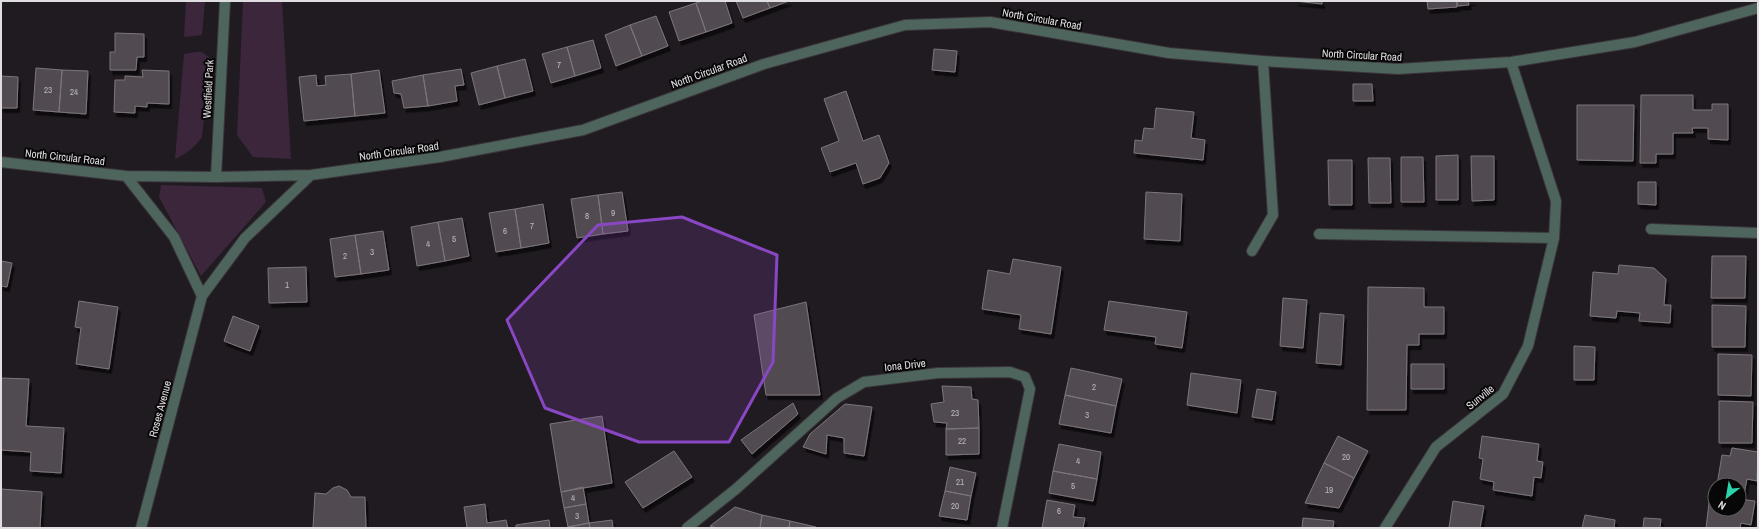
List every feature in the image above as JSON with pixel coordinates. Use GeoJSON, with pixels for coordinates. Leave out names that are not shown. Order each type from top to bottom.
{"type":"FeatureCollection","features":[{"type":"Feature","properties":{"kind":"street","name":"Westfield Park"},"geometry":{"type":"LineString","coordinates":[[216,177],[225,1]]}},
{"type":"Feature","properties":{"kind":"street","name":"North Circular Road"},"geometry":{"type":"LineString","coordinates":[[1,162],[126,176],[216,177],[311,175],[440,157],[583,130],[764,64],[905,26],[990,22],[1168,53],[1263,61],[1398,69],[1511,62],[1635,42],[1758,8]]}},
{"type":"Feature","properties":{"kind":"street"},"geometry":{"type":"LineString","coordinates":[[1252,251],[1273,215],[1263,61]]}},
{"type":"Feature","properties":{"kind":"street","name":"Sunville"},"geometry":{"type":"LineString","coordinates":[[1385,528],[1436,447],[1503,394],[1528,346],[1554,238],[1556,201],[1511,62]]}},
{"type":"Feature","properties":{"kind":"street"},"geometry":{"type":"LineString","coordinates":[[126,176],[174,237],[202,296],[245,238],[311,175]]}},
{"type":"Feature","properties":{"kind":"street"},"geometry":{"type":"LineString","coordinates":[[1651,229],[1758,233]]}},
{"type":"Feature","properties":{"kind":"street"},"geometry":{"type":"LineString","coordinates":[[1318,234],[1554,238]]}},
{"type":"Feature","properties":{"kind":"street","name":"Roses Avenue"},"geometry":{"type":"LineString","coordinates":[[142,528],[202,296]]}},
{"type":"Feature","properties":{"kind":"street","name":"Iona Drive"},"geometry":{"type":"LineString","coordinates":[[687,528],[736,489],[837,398],[864,382],[938,374],[1010,372],[1024,377],[1030,389],[1002,528]]}},
{"type":"Feature","properties":{"kind":"highlighted area"},"geometry":{"type":"Polygon","coordinates":[[[682,217],[777,255],[773,362],[729,442],[639,442],[545,408],[507,320],[598,225],[682,217]]]}},
{"type":"Feature","properties":{"kind":"shaded area"},"geometry":{"type":"Polygon","coordinates":[[[186,1],[205,1],[202,35],[184,37],[186,1]]]}},
{"type":"Feature","properties":{"kind":"shaded area"},"geometry":{"type":"Polygon","coordinates":[[[243,1],[282,1],[291,159],[253,157],[237,135],[243,1]]]}},
{"type":"Feature","properties":{"kind":"shaded area"},"geometry":{"type":"Polygon","coordinates":[[[202,52],[210,58],[202,137],[190,150],[175,159],[184,54],[202,52]]]}},
{"type":"Feature","properties":{"kind":"shaded area"},"geometry":{"type":"Polygon","coordinates":[[[161,185],[262,188],[266,202],[201,276],[159,197],[161,185]]]}},
{"type":"Feature","properties":{"kind":"building"},"geometry":{"type":"Polygon","coordinates":[[[703,1],[725,1],[732,23],[706,32],[696,3],[703,1]]]}},
{"type":"Feature","properties":{"kind":"building"},"geometry":{"type":"Polygon","coordinates":[[[736,1],[767,1],[770,8],[743,18],[736,1]]]}},
{"type":"Feature","properties":{"kind":"building"},"geometry":{"type":"Polygon","coordinates":[[[767,1],[789,1],[770,8],[767,1]]]}},
{"type":"Feature","properties":{"kind":"building"},"geometry":{"type":"Polygon","coordinates":[[[1295,1],[1322,1],[1322,4],[1295,1]]]}},
{"type":"Feature","properties":{"kind":"building"},"geometry":{"type":"Polygon","coordinates":[[[1427,1],[1457,1],[1457,7],[1428,9],[1427,1]]]}},
{"type":"Feature","properties":{"kind":"building"},"geometry":{"type":"Polygon","coordinates":[[[1457,1],[1468,1],[1469,5],[1457,6],[1457,1]]]}},
{"type":"Feature","properties":{"kind":"building"},"geometry":{"type":"Polygon","coordinates":[[[696,3],[706,32],[679,41],[669,12],[696,3]]]}},
{"type":"Feature","properties":{"kind":"building"},"geometry":{"type":"Polygon","coordinates":[[[656,16],[668,46],[642,56],[630,25],[656,16]]]}},
{"type":"Feature","properties":{"kind":"building"},"geometry":{"type":"Polygon","coordinates":[[[630,25],[642,56],[616,66],[605,35],[630,25]]]}},
{"type":"Feature","properties":{"kind":"building"},"geometry":{"type":"Polygon","coordinates":[[[115,33],[144,34],[144,57],[137,57],[136,70],[110,70],[110,52],[115,52],[115,33]]]}},
{"type":"Feature","properties":{"kind":"building"},"geometry":{"type":"Polygon","coordinates":[[[593,40],[601,68],[575,76],[567,47],[593,40]]]}},
{"type":"Feature","properties":{"kind":"building"},"geometry":{"type":"Polygon","coordinates":[[[567,47],[575,76],[551,83],[542,54],[567,47]]]}},
{"type":"Feature","properties":{"kind":"building"},"geometry":{"type":"Polygon","coordinates":[[[934,49],[957,51],[955,72],[932,70],[934,49]]]}},
{"type":"Feature","properties":{"kind":"building"},"geometry":{"type":"Polygon","coordinates":[[[525,59],[533,91],[505,98],[497,66],[525,59]]]}},
{"type":"Feature","properties":{"kind":"building"},"geometry":{"type":"Polygon","coordinates":[[[497,66],[505,98],[479,105],[471,73],[497,66]]]}},
{"type":"Feature","properties":{"kind":"building"},"geometry":{"type":"Polygon","coordinates":[[[36,68],[62,70],[59,112],[33,110],[36,68]]]}},
{"type":"Feature","properties":{"kind":"building"},"geometry":{"type":"Polygon","coordinates":[[[461,69],[464,85],[455,86],[457,101],[428,106],[423,75],[461,69]]]}},
{"type":"Feature","properties":{"kind":"building"},"geometry":{"type":"Polygon","coordinates":[[[62,70],[88,71],[86,114],[59,112],[62,70]]]}},
{"type":"Feature","properties":{"kind":"building"},"geometry":{"type":"Polygon","coordinates":[[[142,70],[169,71],[169,104],[147,103],[147,107],[135,106],[135,113],[114,112],[115,80],[125,80],[125,76],[143,77],[142,70]]]}},
{"type":"Feature","properties":{"kind":"building"},"geometry":{"type":"Polygon","coordinates":[[[379,70],[385,113],[355,116],[351,74],[379,70]]]}},
{"type":"Feature","properties":{"kind":"building"},"geometry":{"type":"Polygon","coordinates":[[[351,74],[355,116],[304,121],[299,77],[316,75],[317,86],[326,85],[325,76],[351,74]]]}},
{"type":"Feature","properties":{"kind":"building"},"geometry":{"type":"Polygon","coordinates":[[[423,75],[428,106],[404,108],[401,94],[394,93],[392,81],[423,75]]]}},
{"type":"Feature","properties":{"kind":"building"},"geometry":{"type":"Polygon","coordinates":[[[1,76],[18,77],[17,108],[1,108],[1,76]]]}},
{"type":"Feature","properties":{"kind":"building"},"geometry":{"type":"Polygon","coordinates":[[[1353,84],[1372,84],[1373,101],[1353,101],[1353,84]]]}},
{"type":"Feature","properties":{"kind":"building"},"geometry":{"type":"Polygon","coordinates":[[[846,91],[863,141],[879,135],[889,163],[880,178],[863,184],[856,163],[830,172],[821,148],[839,141],[824,99],[846,91]]]}},
{"type":"Feature","properties":{"kind":"building"},"geometry":{"type":"Polygon","coordinates":[[[1641,95],[1693,95],[1693,110],[1712,110],[1712,104],[1728,104],[1728,140],[1708,139],[1708,128],[1692,128],[1693,133],[1673,133],[1673,154],[1656,154],[1656,163],[1640,163],[1641,95]]]}},
{"type":"Feature","properties":{"kind":"building"},"geometry":{"type":"Polygon","coordinates":[[[1577,105],[1634,105],[1633,161],[1577,160],[1577,105]]]}},
{"type":"Feature","properties":{"kind":"building"},"geometry":{"type":"Polygon","coordinates":[[[1156,108],[1194,112],[1191,138],[1205,140],[1203,160],[1134,153],[1135,140],[1142,141],[1144,128],[1154,129],[1156,108]]]}},
{"type":"Feature","properties":{"kind":"building"},"geometry":{"type":"Polygon","coordinates":[[[1458,155],[1458,200],[1436,200],[1436,156],[1458,155]]]}},
{"type":"Feature","properties":{"kind":"building"},"geometry":{"type":"Polygon","coordinates":[[[1471,156],[1494,156],[1494,200],[1472,201],[1471,156]]]}},
{"type":"Feature","properties":{"kind":"building"},"geometry":{"type":"Polygon","coordinates":[[[1401,157],[1423,157],[1424,202],[1401,202],[1401,157]]]}},
{"type":"Feature","properties":{"kind":"building"},"geometry":{"type":"Polygon","coordinates":[[[1368,158],[1390,158],[1391,203],[1369,203],[1368,158]]]}},
{"type":"Feature","properties":{"kind":"building"},"geometry":{"type":"Polygon","coordinates":[[[1328,160],[1352,160],[1352,205],[1329,205],[1328,160]]]}},
{"type":"Feature","properties":{"kind":"building"},"geometry":{"type":"Polygon","coordinates":[[[1638,182],[1656,182],[1656,205],[1638,204],[1638,182]]]}},
{"type":"Feature","properties":{"kind":"building"},"geometry":{"type":"Polygon","coordinates":[[[622,192],[628,231],[603,234],[598,195],[622,192]]]}},
{"type":"Feature","properties":{"kind":"building"},"geometry":{"type":"Polygon","coordinates":[[[1146,192],[1182,194],[1180,241],[1144,239],[1146,192]]]}},
{"type":"Feature","properties":{"kind":"building"},"geometry":{"type":"Polygon","coordinates":[[[598,195],[603,234],[577,238],[571,199],[598,195]]]}},
{"type":"Feature","properties":{"kind":"building"},"geometry":{"type":"Polygon","coordinates":[[[543,204],[549,243],[521,248],[515,209],[543,204]]]}},
{"type":"Feature","properties":{"kind":"building"},"geometry":{"type":"Polygon","coordinates":[[[515,209],[521,248],[496,252],[489,213],[515,209]]]}},
{"type":"Feature","properties":{"kind":"building"},"geometry":{"type":"Polygon","coordinates":[[[462,218],[469,256],[445,261],[438,222],[462,218]]]}},
{"type":"Feature","properties":{"kind":"building"},"geometry":{"type":"Polygon","coordinates":[[[438,222],[445,261],[417,266],[411,227],[438,222]]]}},
{"type":"Feature","properties":{"kind":"building"},"geometry":{"type":"Polygon","coordinates":[[[383,231],[389,270],[361,274],[355,235],[383,231]]]}},
{"type":"Feature","properties":{"kind":"building"},"geometry":{"type":"Polygon","coordinates":[[[355,235],[361,274],[335,277],[330,239],[355,235]]]}},
{"type":"Feature","properties":{"kind":"building"},"geometry":{"type":"Polygon","coordinates":[[[1712,256],[1746,256],[1745,298],[1711,298],[1712,256]]]}},
{"type":"Feature","properties":{"kind":"building"},"geometry":{"type":"Polygon","coordinates":[[[1013,259],[1061,267],[1051,334],[1019,329],[1021,315],[982,309],[988,270],[1010,274],[1013,259]]]}},
{"type":"Feature","properties":{"kind":"building"},"geometry":{"type":"Polygon","coordinates":[[[1,261],[12,263],[7,287],[1,286],[1,261]]]}},
{"type":"Feature","properties":{"kind":"building"},"geometry":{"type":"Polygon","coordinates":[[[1619,265],[1654,268],[1666,279],[1664,305],[1671,305],[1670,323],[1639,321],[1640,313],[1617,311],[1616,318],[1590,316],[1593,272],[1618,274],[1619,265]]]}},
{"type":"Feature","properties":{"kind":"building"},"geometry":{"type":"Polygon","coordinates":[[[306,267],[307,302],[269,303],[268,268],[306,267]]]}},
{"type":"Feature","properties":{"kind":"building"},"geometry":{"type":"Polygon","coordinates":[[[1368,287],[1424,288],[1424,307],[1444,307],[1444,334],[1419,334],[1419,345],[1407,345],[1406,410],[1367,410],[1368,287]]]}},
{"type":"Feature","properties":{"kind":"building"},"geometry":{"type":"Polygon","coordinates":[[[1283,298],[1307,300],[1303,348],[1280,346],[1283,298]]]}},
{"type":"Feature","properties":{"kind":"building"},"geometry":{"type":"Polygon","coordinates":[[[79,301],[118,307],[109,369],[76,364],[81,328],[75,327],[79,301]]]}},
{"type":"Feature","properties":{"kind":"building"},"geometry":{"type":"Polygon","coordinates":[[[1109,301],[1187,312],[1182,348],[1155,344],[1156,337],[1104,330],[1109,301]]]}},
{"type":"Feature","properties":{"kind":"building"},"geometry":{"type":"Polygon","coordinates":[[[806,302],[820,395],[766,395],[754,315],[806,302]]]}},
{"type":"Feature","properties":{"kind":"building"},"geometry":{"type":"Polygon","coordinates":[[[1712,305],[1746,306],[1745,347],[1712,347],[1712,305]]]}},
{"type":"Feature","properties":{"kind":"building"},"geometry":{"type":"Polygon","coordinates":[[[1320,313],[1344,315],[1341,365],[1316,363],[1320,313]]]}},
{"type":"Feature","properties":{"kind":"building"},"geometry":{"type":"Polygon","coordinates":[[[233,316],[259,326],[250,351],[224,341],[233,316]]]}},
{"type":"Feature","properties":{"kind":"building"},"geometry":{"type":"Polygon","coordinates":[[[1574,346],[1595,347],[1594,380],[1574,380],[1574,346]]]}},
{"type":"Feature","properties":{"kind":"building"},"geometry":{"type":"Polygon","coordinates":[[[1718,354],[1752,355],[1751,396],[1718,395],[1718,354]]]}},
{"type":"Feature","properties":{"kind":"building"},"geometry":{"type":"Polygon","coordinates":[[[1411,364],[1444,364],[1444,389],[1411,389],[1411,364]]]}},
{"type":"Feature","properties":{"kind":"building"},"geometry":{"type":"Polygon","coordinates":[[[1071,368],[1122,379],[1116,406],[1065,395],[1071,368]]]}},
{"type":"Feature","properties":{"kind":"building"},"geometry":{"type":"Polygon","coordinates":[[[1191,373],[1241,380],[1237,413],[1187,405],[1191,373]]]}},
{"type":"Feature","properties":{"kind":"building"},"geometry":{"type":"Polygon","coordinates":[[[1,378],[29,379],[26,426],[64,428],[61,473],[30,471],[31,452],[1,450],[1,378]]]}},
{"type":"Feature","properties":{"kind":"building"},"geometry":{"type":"Polygon","coordinates":[[[942,386],[971,387],[972,399],[978,400],[979,428],[946,429],[947,423],[934,422],[931,404],[944,402],[942,386]]]}},
{"type":"Feature","properties":{"kind":"building"},"geometry":{"type":"Polygon","coordinates":[[[1257,389],[1276,392],[1272,420],[1252,417],[1257,389]]]}},
{"type":"Feature","properties":{"kind":"building"},"geometry":{"type":"Polygon","coordinates":[[[1065,395],[1116,406],[1111,433],[1059,424],[1065,395]]]}},
{"type":"Feature","properties":{"kind":"building"},"geometry":{"type":"Polygon","coordinates":[[[1719,401],[1753,402],[1752,443],[1719,443],[1719,401]]]}},
{"type":"Feature","properties":{"kind":"building"},"geometry":{"type":"Polygon","coordinates":[[[793,403],[798,414],[752,454],[741,440],[793,403]]]}},
{"type":"Feature","properties":{"kind":"building"},"geometry":{"type":"Polygon","coordinates":[[[845,404],[872,407],[864,456],[844,453],[844,438],[827,435],[826,454],[803,447],[810,434],[845,404]]]}},
{"type":"Feature","properties":{"kind":"building"},"geometry":{"type":"Polygon","coordinates":[[[602,416],[612,483],[561,492],[550,424],[602,416]]]}},
{"type":"Feature","properties":{"kind":"building"},"geometry":{"type":"Polygon","coordinates":[[[979,428],[979,454],[946,455],[946,429],[979,428]]]}},
{"type":"Feature","properties":{"kind":"building"},"geometry":{"type":"Polygon","coordinates":[[[1338,436],[1368,451],[1354,478],[1324,463],[1338,436]]]}},
{"type":"Feature","properties":{"kind":"building"},"geometry":{"type":"Polygon","coordinates":[[[1482,436],[1539,444],[1537,461],[1543,462],[1541,478],[1534,477],[1532,496],[1493,490],[1494,482],[1480,479],[1483,459],[1479,458],[1482,436]]]}},
{"type":"Feature","properties":{"kind":"building"},"geometry":{"type":"Polygon","coordinates":[[[1059,444],[1101,452],[1097,479],[1053,471],[1059,444]]]}},
{"type":"Feature","properties":{"kind":"building"},"geometry":{"type":"Polygon","coordinates":[[[1732,448],[1758,452],[1757,481],[1747,479],[1747,477],[1718,477],[1722,455],[1730,456],[1732,448]]]}},
{"type":"Feature","properties":{"kind":"building"},"geometry":{"type":"Polygon","coordinates":[[[674,451],[692,477],[643,508],[625,482],[674,451]]]}},
{"type":"Feature","properties":{"kind":"building"},"geometry":{"type":"Polygon","coordinates":[[[1324,463],[1354,478],[1339,508],[1305,503],[1324,463]]]}},
{"type":"Feature","properties":{"kind":"building"},"geometry":{"type":"Polygon","coordinates":[[[950,467],[976,473],[971,496],[945,491],[950,467]]]}},
{"type":"Feature","properties":{"kind":"building"},"geometry":{"type":"Polygon","coordinates":[[[1053,471],[1097,479],[1093,501],[1049,493],[1053,471]]]}},
{"type":"Feature","properties":{"kind":"building"},"geometry":{"type":"Polygon","coordinates":[[[339,486],[347,490],[351,497],[365,497],[366,528],[313,528],[315,493],[326,494],[333,488],[339,486]]]}},
{"type":"Feature","properties":{"kind":"building"},"geometry":{"type":"Polygon","coordinates":[[[583,487],[586,504],[564,508],[561,492],[583,487]]]}},
{"type":"Feature","properties":{"kind":"building"},"geometry":{"type":"Polygon","coordinates":[[[1,489],[42,492],[40,528],[1,528],[1,489]]]}},
{"type":"Feature","properties":{"kind":"building"},"geometry":{"type":"Polygon","coordinates":[[[945,491],[971,496],[967,520],[939,516],[945,491]]]}},
{"type":"Feature","properties":{"kind":"building"},"geometry":{"type":"Polygon","coordinates":[[[1047,500],[1075,505],[1073,517],[1085,518],[1083,528],[1042,528],[1047,500]]]}},
{"type":"Feature","properties":{"kind":"building"},"geometry":{"type":"Polygon","coordinates":[[[1747,500],[1755,501],[1751,525],[1741,523],[1740,528],[1706,528],[1707,517],[1747,517],[1747,500]]]}},
{"type":"Feature","properties":{"kind":"building"},"geometry":{"type":"Polygon","coordinates":[[[1453,501],[1484,506],[1480,528],[1449,528],[1453,501]]]}},
{"type":"Feature","properties":{"kind":"building"},"geometry":{"type":"Polygon","coordinates":[[[485,504],[487,523],[506,520],[508,528],[467,528],[464,507],[485,504]]]}},
{"type":"Feature","properties":{"kind":"building"},"geometry":{"type":"Polygon","coordinates":[[[586,504],[589,523],[568,527],[564,508],[586,504]]]}},
{"type":"Feature","properties":{"kind":"building"},"geometry":{"type":"Polygon","coordinates":[[[735,507],[762,515],[760,528],[717,528],[710,526],[735,507]]]}},
{"type":"Feature","properties":{"kind":"building"},"geometry":{"type":"Polygon","coordinates":[[[762,515],[790,521],[789,528],[760,528],[762,515]]]}},
{"type":"Feature","properties":{"kind":"building"},"geometry":{"type":"Polygon","coordinates":[[[1585,515],[1615,520],[1614,528],[1582,528],[1585,515]]]}},
{"type":"Feature","properties":{"kind":"building"},"geometry":{"type":"Polygon","coordinates":[[[1303,518],[1334,521],[1333,528],[1302,528],[1303,518]]]}},
{"type":"Feature","properties":{"kind":"building"},"geometry":{"type":"Polygon","coordinates":[[[1644,518],[1661,519],[1660,528],[1643,528],[1644,518]]]}},
{"type":"Feature","properties":{"kind":"building"},"geometry":{"type":"Polygon","coordinates":[[[549,520],[550,528],[516,528],[516,525],[549,520]]]}},
{"type":"Feature","properties":{"kind":"building"},"geometry":{"type":"Polygon","coordinates":[[[612,520],[613,528],[590,528],[589,523],[612,520]]]}},
{"type":"Feature","properties":{"kind":"building"},"geometry":{"type":"Polygon","coordinates":[[[790,521],[816,527],[816,528],[789,528],[790,521]]]}},
{"type":"Feature","properties":{"kind":"building"},"geometry":{"type":"Polygon","coordinates":[[[589,523],[590,528],[568,528],[568,527],[589,523]]]}}]}
